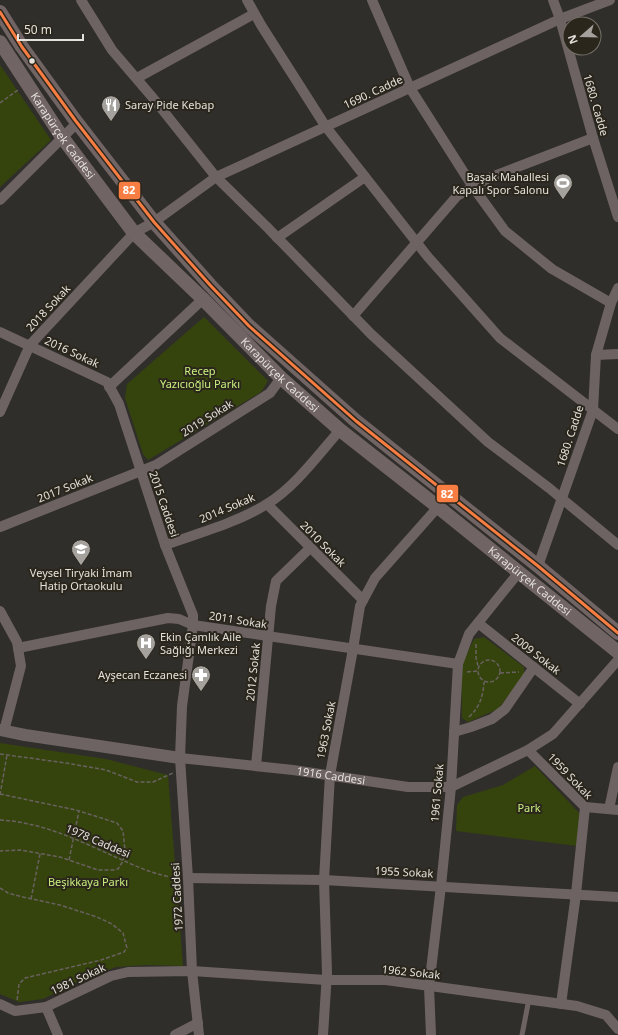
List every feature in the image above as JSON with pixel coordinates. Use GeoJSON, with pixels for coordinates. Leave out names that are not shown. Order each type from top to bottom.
{"type":"FeatureCollection","features":[{"type":"Feature","properties":{"kind":"main road","name":"Karapürçek Caddesi"},"geometry":{"type":"LineString","coordinates":[[0,12],[22,47],[77,122],[154,222],[249,326],[356,421],[538,566],[618,633]]}},
{"type":"Feature","properties":{"kind":"main road","name":"Karapürçek Caddesi"},"geometry":{"type":"LineString","coordinates":[[0,42],[62,137],[134,233],[203,299],[281,378],[340,430],[618,652]]}},
{"type":"Feature","properties":{"kind":"street"},"geometry":{"type":"LineString","coordinates":[[81,0],[112,50],[216,177],[354,316],[488,442],[562,499],[618,545]]}},
{"type":"Feature","properties":{"kind":"street"},"geometry":{"type":"LineString","coordinates":[[247,0],[254,14],[326,127],[417,242],[500,338],[618,429]]}},
{"type":"Feature","properties":{"kind":"street","name":"1680. Cadde"},"geometry":{"type":"LineString","coordinates":[[553,0],[593,138],[618,217]]}},
{"type":"Feature","properties":{"kind":"street","name":"1690. Cadde"},"geometry":{"type":"LineString","coordinates":[[154,222],[216,177],[560,20],[610,0]]}},
{"type":"Feature","properties":{"kind":"street"},"geometry":{"type":"LineString","coordinates":[[376,1],[410,88],[473,187],[505,231],[552,269],[610,303]]}},
{"type":"Feature","properties":{"kind":"street"},"geometry":{"type":"LineString","coordinates":[[136,78],[254,14]]}},
{"type":"Feature","properties":{"kind":"street"},"geometry":{"type":"LineString","coordinates":[[0,200],[77,122]]}},
{"type":"Feature","properties":{"kind":"street"},"geometry":{"type":"LineString","coordinates":[[354,316],[457,196],[489,178],[593,138]]}},
{"type":"Feature","properties":{"kind":"street"},"geometry":{"type":"LineString","coordinates":[[277,238],[365,177]]}},
{"type":"Feature","properties":{"kind":"street","name":"2018 Sokak"},"geometry":{"type":"LineString","coordinates":[[1,408],[30,346],[134,233],[154,222]]}},
{"type":"Feature","properties":{"kind":"street","name":"1680. Cadde"},"geometry":{"type":"LineString","coordinates":[[538,566],[592,410],[596,355],[610,303],[618,288]]}},
{"type":"Feature","properties":{"kind":"street"},"geometry":{"type":"LineString","coordinates":[[109,387],[203,299]]}},
{"type":"Feature","properties":{"kind":"street","name":"2016 Sokak"},"geometry":{"type":"LineString","coordinates":[[0,332],[107,382],[109,387]]}},
{"type":"Feature","properties":{"kind":"street"},"geometry":{"type":"LineString","coordinates":[[596,355],[618,354]]}},
{"type":"Feature","properties":{"kind":"street","name":"2019 Sokak"},"geometry":{"type":"LineString","coordinates":[[140,471],[156,465],[270,393],[281,378]]}},
{"type":"Feature","properties":{"kind":"street","name":"2015 Caddesi"},"geometry":{"type":"LineString","coordinates":[[109,387],[118,404],[165,544],[193,615],[194,625],[182,706],[180,764]]}},
{"type":"Feature","properties":{"kind":"street","name":"2014 Sokak"},"geometry":{"type":"LineString","coordinates":[[165,544],[234,520],[267,504],[290,485],[340,430]]}},
{"type":"Feature","properties":{"kind":"street","name":"2017 Sokak"},"geometry":{"type":"LineString","coordinates":[[0,527],[140,471]]}},
{"type":"Feature","properties":{"kind":"street","name":"2010 Sokak"},"geometry":{"type":"LineString","coordinates":[[267,504],[363,600]]}},
{"type":"Feature","properties":{"kind":"street","name":"1963 Sokak"},"geometry":{"type":"LineString","coordinates":[[323,1035],[326,980],[324,880],[330,776],[360,606],[375,578],[438,507]]}},
{"type":"Feature","properties":{"kind":"street","name":"2012 Sokak"},"geometry":{"type":"LineString","coordinates":[[256,766],[271,606],[276,581],[310,548]]}},
{"type":"Feature","properties":{"kind":"street","name":"1961 Sokak"},"geometry":{"type":"LineString","coordinates":[[431,1035],[429,986],[451,787],[458,664],[469,634],[519,572]]}},
{"type":"Feature","properties":{"kind":"street"},"geometry":{"type":"LineString","coordinates":[[0,611],[17,642],[21,666],[2,730]]}},
{"type":"Feature","properties":{"kind":"street","name":"2011 Sokak"},"geometry":{"type":"LineString","coordinates":[[18,648],[168,618],[179,619],[194,625],[268,637],[458,664]]}},
{"type":"Feature","properties":{"kind":"street","name":"2009 Sokak"},"geometry":{"type":"LineString","coordinates":[[478,623],[532,670],[580,704]]}},
{"type":"Feature","properties":{"kind":"street","name":"1916 Caddesi"},"geometry":{"type":"LineString","coordinates":[[2,730],[180,764],[256,766],[408,788],[451,787],[528,750],[553,734],[618,660]]}},
{"type":"Feature","properties":{"kind":"street"},"geometry":{"type":"LineString","coordinates":[[454,729],[471,727],[492,719],[505,709],[532,670]]}},
{"type":"Feature","properties":{"kind":"street","name":"1959 Sokak"},"geometry":{"type":"LineString","coordinates":[[528,750],[585,807],[576,894],[561,1004]]}},
{"type":"Feature","properties":{"kind":"street","name":"1972 Caddesi"},"geometry":{"type":"LineString","coordinates":[[180,764],[188,878],[192,971],[199,1035]]}},
{"type":"Feature","properties":{"kind":"street"},"geometry":{"type":"LineString","coordinates":[[585,807],[614,809],[618,767]]}},
{"type":"Feature","properties":{"kind":"street","name":"1955 Sokak"},"geometry":{"type":"LineString","coordinates":[[188,878],[324,880],[618,897]]}},
{"type":"Feature","properties":{"kind":"street","name":"1962 Sokak"},"geometry":{"type":"LineString","coordinates":[[192,971],[326,980],[386,980],[528,999],[577,1006],[606,1015],[618,1029]]}},
{"type":"Feature","properties":{"kind":"street","name":"1981 Sokak"},"geometry":{"type":"LineString","coordinates":[[15,1011],[46,1007],[111,976],[128,972],[192,971]]}},
{"type":"Feature","properties":{"kind":"street"},"geometry":{"type":"LineString","coordinates":[[0,1004],[15,1011]]}},
{"type":"Feature","properties":{"kind":"street"},"geometry":{"type":"LineString","coordinates":[[46,1007],[58,1035]]}},
{"type":"Feature","properties":{"kind":"street"},"geometry":{"type":"LineString","coordinates":[[175,1035],[198,1023]]}},
{"type":"Feature","properties":{"kind":"lane"},"geometry":{"type":"LineString","coordinates":[[522,1035],[528,999]]}},
{"type":"Feature","properties":{"kind":"path"},"geometry":{"type":"LineString","coordinates":[[0,103],[27,83]]}},
{"type":"Feature","properties":{"kind":"path"},"geometry":{"type":"LineString","coordinates":[[478,623],[476,658],[478,666],[477,674],[484,682],[492,682],[500,673],[497,664],[491,660],[484,661],[478,666]]}},
{"type":"Feature","properties":{"kind":"path"},"geometry":{"type":"LineString","coordinates":[[500,673],[532,670]]}},
{"type":"Feature","properties":{"kind":"path"},"geometry":{"type":"LineString","coordinates":[[454,729],[476,710],[484,690],[484,682]]}},
{"type":"Feature","properties":{"kind":"path"},"geometry":{"type":"LineString","coordinates":[[0,754],[106,770],[136,782],[154,782],[180,764]]}},
{"type":"Feature","properties":{"kind":"path"},"geometry":{"type":"LineString","coordinates":[[0,851],[20,850],[69,860],[98,870],[113,870],[118,869],[123,860],[125,850],[123,831],[117,823],[79,811],[0,794],[7,755]]}},
{"type":"Feature","properties":{"kind":"path"},"geometry":{"type":"LineString","coordinates":[[69,860],[79,811]]}},
{"type":"Feature","properties":{"kind":"path","name":"1978 Caddesi"},"geometry":{"type":"LineString","coordinates":[[0,820],[14,821],[48,829],[73,838],[143,869],[164,876],[188,878]]}},
{"type":"Feature","properties":{"kind":"path"},"geometry":{"type":"LineString","coordinates":[[31,899],[40,854]]}},
{"type":"Feature","properties":{"kind":"path"},"geometry":{"type":"LineString","coordinates":[[0,888],[8,893],[60,904],[112,924],[123,933],[127,948],[124,952],[101,960],[25,978],[20,984],[15,1011]]}},
{"type":"Feature","properties":{"kind":"green space"},"geometry":{"type":"Polygon","coordinates":[[[0,65],[51,140],[0,187],[0,65]]]}},
{"type":"Feature","properties":{"kind":"green space","name":"Recep Yazıcıoğlu Parkı"},"geometry":{"type":"Polygon","coordinates":[[[204,317],[268,381],[261,392],[148,460],[143,454],[125,398],[127,384],[204,317]]]}},
{"type":"Feature","properties":{"kind":"green space"},"geometry":{"type":"Polygon","coordinates":[[[484,637],[524,667],[524,676],[498,709],[468,722],[462,718],[461,666],[474,639],[484,637]]]}},
{"type":"Feature","properties":{"kind":"green space","name":"Beşikkaya Parkı"},"geometry":{"type":"Polygon","coordinates":[[[0,743],[106,759],[168,775],[183,966],[148,965],[116,967],[75,983],[43,999],[19,1002],[0,994],[0,743]]]}},
{"type":"Feature","properties":{"kind":"green space","name":"Park"},"geometry":{"type":"Polygon","coordinates":[[[535,766],[581,815],[577,846],[456,831],[457,805],[463,797],[503,785],[535,766]]]}},
{"type":"Feature","properties":{"kind":"transit line","name":"82"},"geometry":{"type":"LineString","coordinates":[[0,12],[22,47],[75,120],[154,222],[249,326],[356,421],[538,566],[618,633]]}},
{"type":"Feature","properties":{"kind":"place","name":"Saray Pide Kebap"},"geometry":{"type":"Point","coordinates":[111,122]}},
{"type":"Feature","properties":{"kind":"place","name":"Başak Mahallesi Kapalı Spor Salonu"},"geometry":{"type":"Point","coordinates":[563,200]}},
{"type":"Feature","properties":{"kind":"place","name":"Veysel Tiryaki İmam Hatip Ortaokulu"},"geometry":{"type":"Point","coordinates":[81,566]}},
{"type":"Feature","properties":{"kind":"place","name":"Ekin Çamlık Aile Sağlığı Merkezi"},"geometry":{"type":"Point","coordinates":[146,660]}},
{"type":"Feature","properties":{"kind":"place","name":"Ayşecan Eczanesi"},"geometry":{"type":"Point","coordinates":[201,692]}}]}
